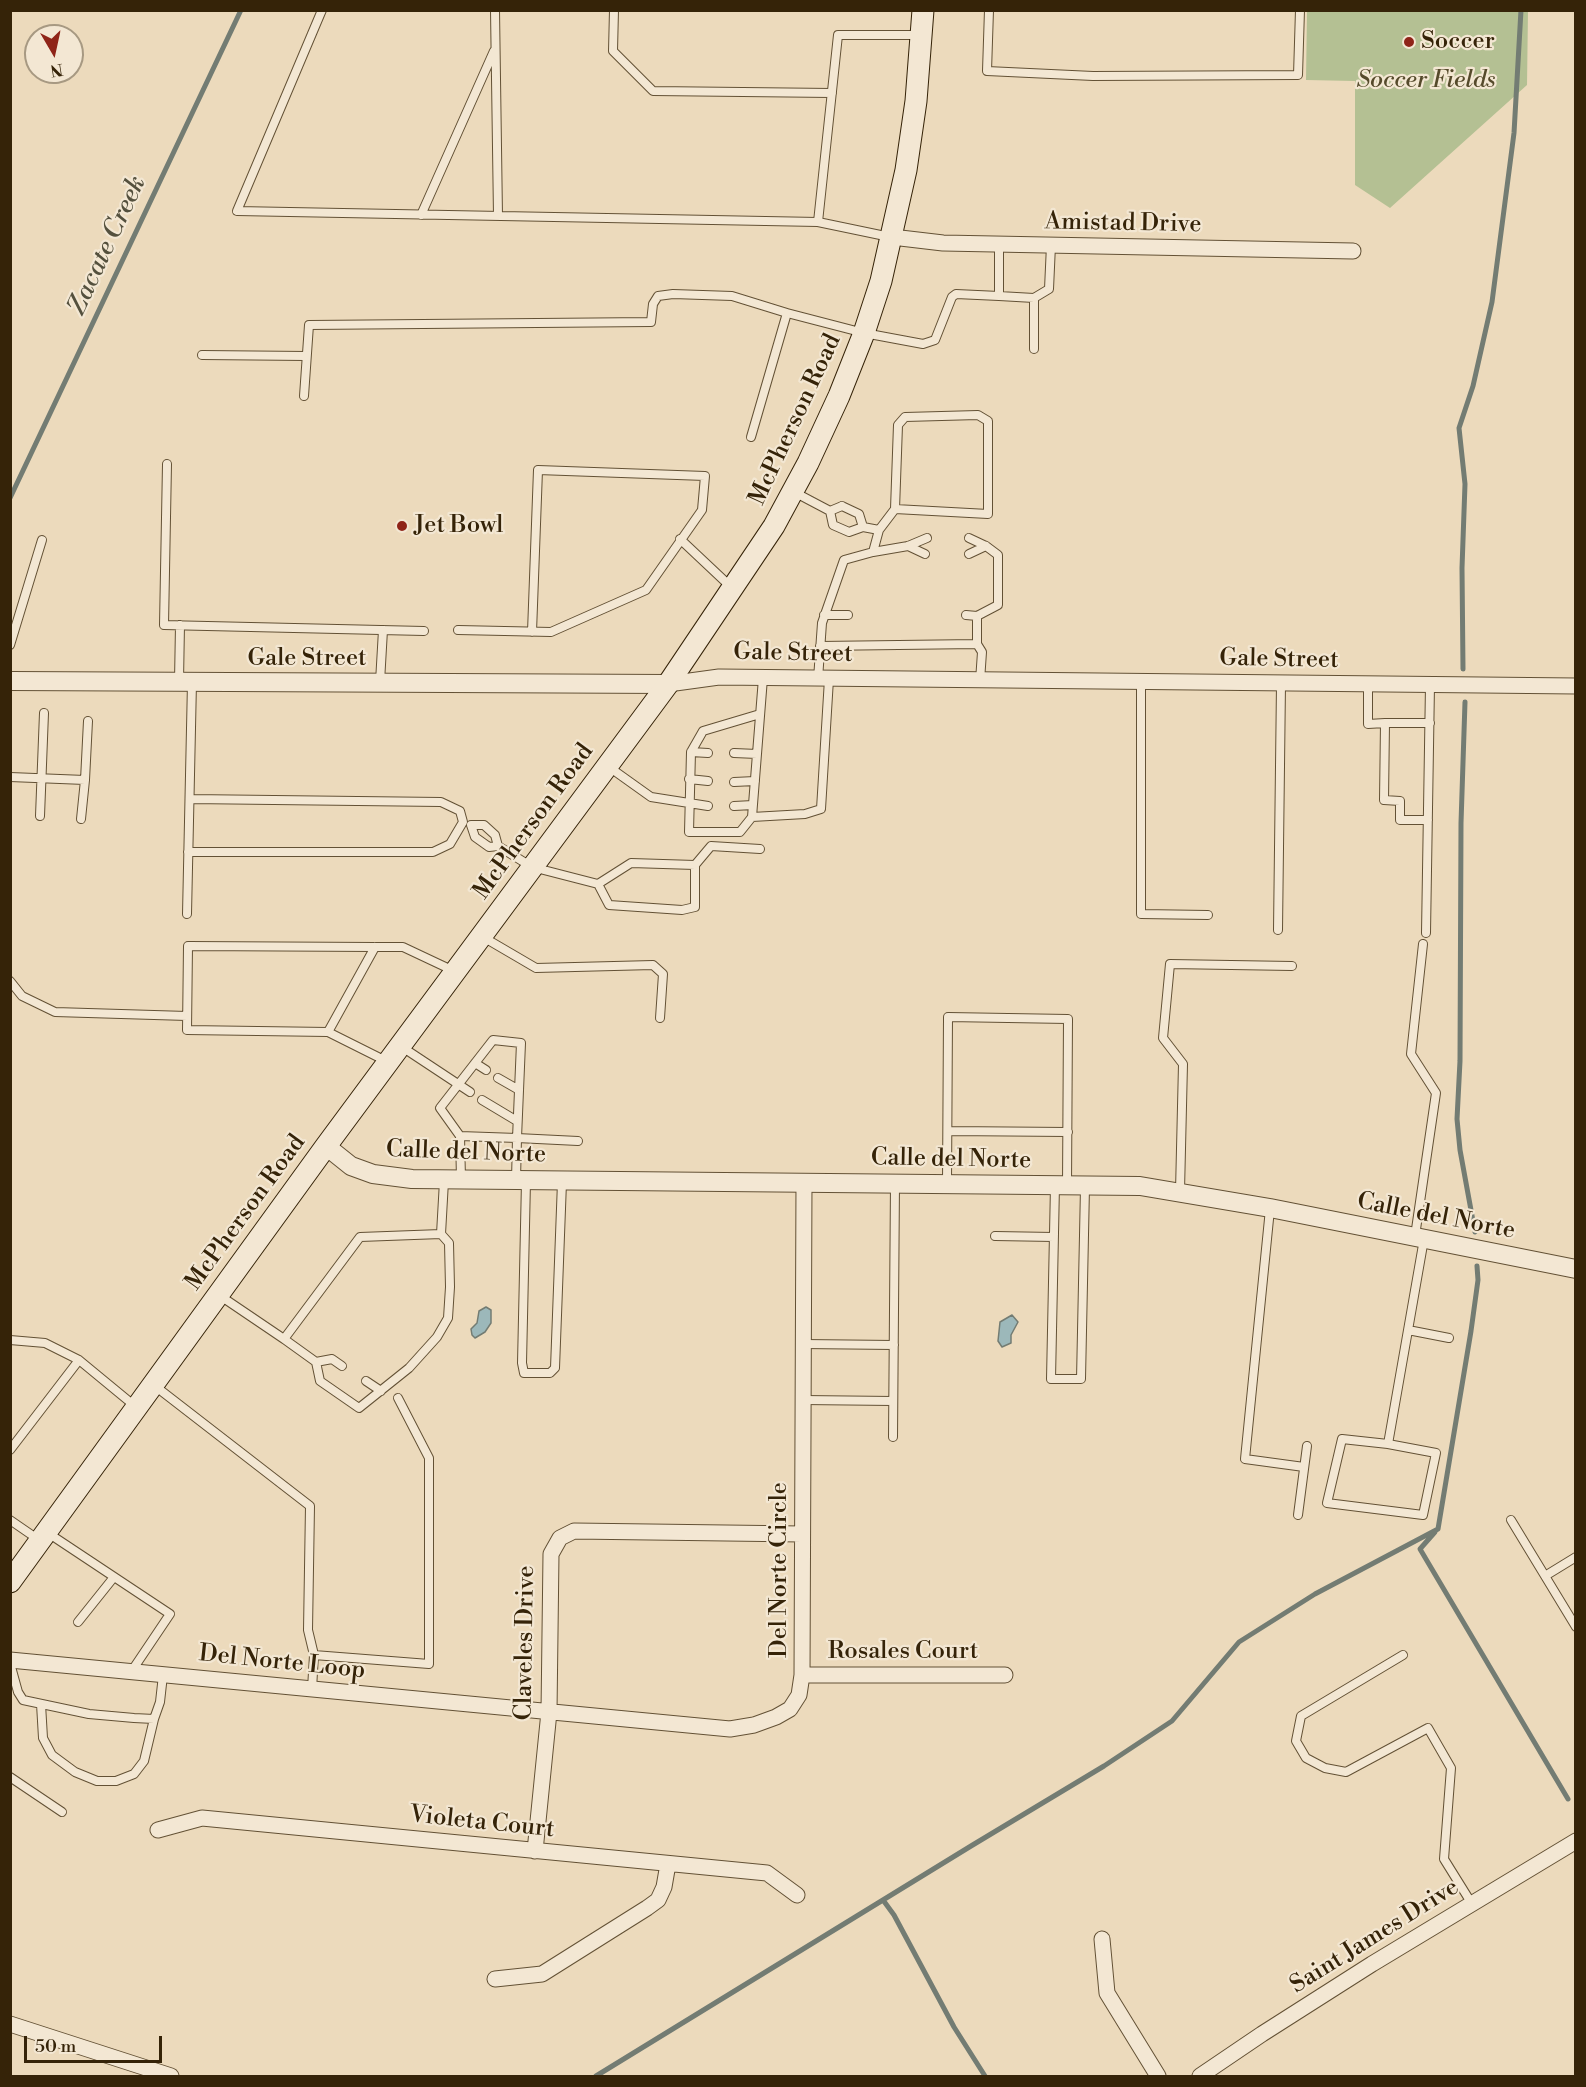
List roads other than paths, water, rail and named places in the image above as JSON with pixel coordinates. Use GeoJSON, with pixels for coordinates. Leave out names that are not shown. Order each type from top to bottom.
{"type":"FeatureCollection","features":[{"type":"Feature","properties":{"kind":"main road","name":"McPherson Road"},"geometry":{"type":"LineString","coordinates":[[10,1582],[326,1146],[668,684],[774,526],[839,396],[864,333],[881,281],[906,170],[916,101],[923,10]]}},
{"type":"Feature","properties":{"kind":"street","name":"Amistad Drive"},"geometry":{"type":"LineString","coordinates":[[892,237],[943,243],[1353,251]]}},
{"type":"Feature","properties":{"kind":"street","name":"Gale Street"},"geometry":{"type":"LineString","coordinates":[[10,681],[668,684],[719,677],[1368,686],[1575,686]]}},
{"type":"Feature","properties":{"kind":"street","name":"Calle del Norte"},"geometry":{"type":"LineString","coordinates":[[326,1146],[351,1166],[373,1174],[412,1179],[1140,1186],[1270,1208],[1575,1269]]}},
{"type":"Feature","properties":{"kind":"street","name":"Del Norte Circle"},"geometry":{"type":"LineString","coordinates":[[549,1712],[730,1729],[754,1725],[776,1717],[790,1709],[799,1695],[802,1675],[804,1182]]}},
{"type":"Feature","properties":{"kind":"street","name":"Claveles Drive"},"geometry":{"type":"LineString","coordinates":[[535,1851],[549,1712],[550,1554],[560,1538],[574,1531],[802,1534]]}},
{"type":"Feature","properties":{"kind":"street","name":"Del Norte Loop"},"geometry":{"type":"LineString","coordinates":[[10,1661],[549,1712]]}},
{"type":"Feature","properties":{"kind":"street","name":"Rosales Court"},"geometry":{"type":"LineString","coordinates":[[802,1675],[1005,1675]]}},
{"type":"Feature","properties":{"kind":"street","name":"Violeta Court"},"geometry":{"type":"LineString","coordinates":[[158,1830],[202,1818],[766,1873],[797,1895]]}},
{"type":"Feature","properties":{"kind":"street","name":"Saint James Drive"},"geometry":{"type":"LineString","coordinates":[[1200,2076],[1262,2034],[1575,1841]]}},
{"type":"Feature","properties":{"kind":"street"},"geometry":{"type":"LineString","coordinates":[[495,1978],[542,1974],[647,1908],[658,1900],[664,1887],[668,1864]]}},
{"type":"Feature","properties":{"kind":"street"},"geometry":{"type":"LineString","coordinates":[[1102,1939],[1107,1993],[1158,2076]]}},
{"type":"Feature","properties":{"kind":"street"},"geometry":{"type":"LineString","coordinates":[[10,2024],[171,2076]]}},
{"type":"Feature","properties":{"kind":"lane"},"geometry":{"type":"LineString","coordinates":[[322,10],[237,211],[818,222],[892,237]]}},
{"type":"Feature","properties":{"kind":"lane"},"geometry":{"type":"LineString","coordinates":[[495,10],[498,216]]}},
{"type":"Feature","properties":{"kind":"lane"},"geometry":{"type":"LineString","coordinates":[[614,10],[614,51],[653,92],[832,93]]}},
{"type":"Feature","properties":{"kind":"lane"},"geometry":{"type":"LineString","coordinates":[[988,10],[987,71],[1093,76],[1298,75],[1299,10]]}},
{"type":"Feature","properties":{"kind":"lane"},"geometry":{"type":"LineString","coordinates":[[818,222],[838,35],[921,35]]}},
{"type":"Feature","properties":{"kind":"lane"},"geometry":{"type":"LineString","coordinates":[[421,215],[496,47]]}},
{"type":"Feature","properties":{"kind":"lane"},"geometry":{"type":"LineString","coordinates":[[999,244],[999,296]]}},
{"type":"Feature","properties":{"kind":"lane"},"geometry":{"type":"LineString","coordinates":[[304,396],[309,325],[651,322],[653,304],[658,296],[673,294],[732,296],[864,333],[923,344],[935,340],[952,297],[956,294],[1035,298],[1048,289],[1051,244]]}},
{"type":"Feature","properties":{"kind":"lane"},"geometry":{"type":"LineString","coordinates":[[1034,349],[1035,298]]}},
{"type":"Feature","properties":{"kind":"lane"},"geometry":{"type":"LineString","coordinates":[[752,437],[787,313]]}},
{"type":"Feature","properties":{"kind":"lane"},"geometry":{"type":"LineString","coordinates":[[202,355],[306,356]]}},
{"type":"Feature","properties":{"kind":"lane"},"geometry":{"type":"LineString","coordinates":[[873,552],[879,530],[895,509],[898,425],[905,417],[978,415],[988,421],[988,513],[895,509]]}},
{"type":"Feature","properties":{"kind":"lane"},"geometry":{"type":"LineString","coordinates":[[167,464],[164,625],[424,631]]}},
{"type":"Feature","properties":{"kind":"lane"},"geometry":{"type":"LineString","coordinates":[[458,630],[532,632],[551,632],[646,590],[702,510],[705,476],[538,470],[532,632]]}},
{"type":"Feature","properties":{"kind":"lane"},"geometry":{"type":"LineString","coordinates":[[793,491],[830,511],[833,525],[849,532],[863,527],[879,530]]}},
{"type":"Feature","properties":{"kind":"lane"},"geometry":{"type":"LineString","coordinates":[[830,511],[842,506],[859,514],[863,527]]}},
{"type":"Feature","properties":{"kind":"lane"},"geometry":{"type":"LineString","coordinates":[[752,817],[805,814],[821,809],[823,679],[820,646],[822,622],[844,560],[908,546],[927,538]]}},
{"type":"Feature","properties":{"kind":"lane"},"geometry":{"type":"LineString","coordinates":[[966,615],[977,616],[998,605],[998,555],[987,546],[969,538]]}},
{"type":"Feature","properties":{"kind":"lane"},"geometry":{"type":"LineString","coordinates":[[680,539],[733,589]]}},
{"type":"Feature","properties":{"kind":"lane"},"geometry":{"type":"LineString","coordinates":[[10,645],[42,540]]}},
{"type":"Feature","properties":{"kind":"lane"},"geometry":{"type":"LineString","coordinates":[[908,546],[926,554]]}},
{"type":"Feature","properties":{"kind":"lane"},"geometry":{"type":"LineString","coordinates":[[969,554],[987,546]]}},
{"type":"Feature","properties":{"kind":"lane"},"geometry":{"type":"LineString","coordinates":[[824,615],[848,615]]}},
{"type":"Feature","properties":{"kind":"lane"},"geometry":{"type":"LineString","coordinates":[[977,616],[977,644],[982,652],[980,681]]}},
{"type":"Feature","properties":{"kind":"lane"},"geometry":{"type":"LineString","coordinates":[[180,626],[185,682],[189,799],[187,914]]}},
{"type":"Feature","properties":{"kind":"lane"},"geometry":{"type":"LineString","coordinates":[[380,683],[383,630]]}},
{"type":"Feature","properties":{"kind":"lane"},"geometry":{"type":"LineString","coordinates":[[820,646],[977,644]]}},
{"type":"Feature","properties":{"kind":"lane"},"geometry":{"type":"LineString","coordinates":[[760,714],[704,731],[691,752],[689,832],[740,832],[752,817],[763,678]]}},
{"type":"Feature","properties":{"kind":"lane"},"geometry":{"type":"LineString","coordinates":[[1141,683],[1141,914],[1208,915]]}},
{"type":"Feature","properties":{"kind":"lane"},"geometry":{"type":"LineString","coordinates":[[1278,930],[1281,684]]}},
{"type":"Feature","properties":{"kind":"lane"},"geometry":{"type":"LineString","coordinates":[[1426,933],[1430,685]]}},
{"type":"Feature","properties":{"kind":"lane"},"geometry":{"type":"LineString","coordinates":[[1368,686],[1368,724],[1430,723]]}},
{"type":"Feature","properties":{"kind":"lane"},"geometry":{"type":"LineString","coordinates":[[40,816],[44,713]]}},
{"type":"Feature","properties":{"kind":"lane"},"geometry":{"type":"LineString","coordinates":[[81,819],[88,721]]}},
{"type":"Feature","properties":{"kind":"lane"},"geometry":{"type":"LineString","coordinates":[[1385,723],[1384,800],[1400,801],[1400,820],[1428,820]]}},
{"type":"Feature","properties":{"kind":"lane"},"geometry":{"type":"LineString","coordinates":[[691,752],[708,753]]}},
{"type":"Feature","properties":{"kind":"lane"},"geometry":{"type":"LineString","coordinates":[[734,753],[757,754]]}},
{"type":"Feature","properties":{"kind":"lane"},"geometry":{"type":"LineString","coordinates":[[608,766],[651,797],[708,806]]}},
{"type":"Feature","properties":{"kind":"lane"},"geometry":{"type":"LineString","coordinates":[[10,777],[85,780]]}},
{"type":"Feature","properties":{"kind":"lane"},"geometry":{"type":"LineString","coordinates":[[690,779],[708,781]]}},
{"type":"Feature","properties":{"kind":"lane"},"geometry":{"type":"LineString","coordinates":[[734,782],[754,781]]}},
{"type":"Feature","properties":{"kind":"lane"},"geometry":{"type":"LineString","coordinates":[[189,799],[441,802],[460,811],[475,837],[489,847],[498,846],[532,867],[598,884],[631,863],[694,865]]}},
{"type":"Feature","properties":{"kind":"lane"},"geometry":{"type":"LineString","coordinates":[[734,806],[753,805]]}},
{"type":"Feature","properties":{"kind":"lane"},"geometry":{"type":"LineString","coordinates":[[467,824],[484,825],[495,835],[498,846]]}},
{"type":"Feature","properties":{"kind":"lane"},"geometry":{"type":"LineString","coordinates":[[188,852],[433,852],[450,844],[467,824]]}},
{"type":"Feature","properties":{"kind":"lane"},"geometry":{"type":"LineString","coordinates":[[598,884],[609,905],[681,910],[694,907],[694,865],[711,846],[760,849]]}},
{"type":"Feature","properties":{"kind":"lane"},"geometry":{"type":"LineString","coordinates":[[482,936],[536,968],[653,964],[663,974],[660,1018]]}},
{"type":"Feature","properties":{"kind":"lane"},"geometry":{"type":"LineString","coordinates":[[1388,1444],[1408,1330],[1436,1093],[1411,1054],[1424,944]]}},
{"type":"Feature","properties":{"kind":"lane"},"geometry":{"type":"LineString","coordinates":[[455,971],[403,947],[188,946],[187,1030],[328,1032],[394,1054],[470,1092]]}},
{"type":"Feature","properties":{"kind":"lane"},"geometry":{"type":"LineString","coordinates":[[328,1032],[375,947]]}},
{"type":"Feature","properties":{"kind":"lane"},"geometry":{"type":"LineString","coordinates":[[1180,1191],[1184,1064],[1163,1038],[1170,964],[1292,966]]}},
{"type":"Feature","properties":{"kind":"lane"},"geometry":{"type":"LineString","coordinates":[[10,981],[22,996],[55,1012],[187,1016]]}},
{"type":"Feature","properties":{"kind":"lane"},"geometry":{"type":"LineString","coordinates":[[947,1184],[948,1017],[1068,1019],[1069,1185],[1081,1379],[1051,1379],[1054,1237],[1069,1185]]}},
{"type":"Feature","properties":{"kind":"lane"},"geometry":{"type":"LineString","coordinates":[[441,1234],[460,1136],[440,1108],[493,1040],[521,1042],[517,1138],[521,1180],[522,1363],[524,1373],[550,1373],[555,1368],[562,1180]]}},
{"type":"Feature","properties":{"kind":"lane"},"geometry":{"type":"LineString","coordinates":[[475,1063],[486,1070]]}},
{"type":"Feature","properties":{"kind":"lane"},"geometry":{"type":"LineString","coordinates":[[498,1078],[519,1090]]}},
{"type":"Feature","properties":{"kind":"lane"},"geometry":{"type":"LineString","coordinates":[[482,1101],[517,1121]]}},
{"type":"Feature","properties":{"kind":"lane"},"geometry":{"type":"LineString","coordinates":[[948,1131],[1068,1132]]}},
{"type":"Feature","properties":{"kind":"lane"},"geometry":{"type":"LineString","coordinates":[[460,1136],[578,1141]]}},
{"type":"Feature","properties":{"kind":"lane"},"geometry":{"type":"LineString","coordinates":[[893,1437],[895,1183]]}},
{"type":"Feature","properties":{"kind":"lane"},"geometry":{"type":"LineString","coordinates":[[1270,1208],[1245,1459],[1304,1467]]}},
{"type":"Feature","properties":{"kind":"lane"},"geometry":{"type":"LineString","coordinates":[[219,1294],[316,1362],[320,1381],[359,1408],[409,1368],[436,1337],[448,1318],[449,1243],[441,1234],[360,1236],[284,1339]]}},
{"type":"Feature","properties":{"kind":"lane"},"geometry":{"type":"LineString","coordinates":[[995,1236],[1054,1237]]}},
{"type":"Feature","properties":{"kind":"lane"},"geometry":{"type":"LineString","coordinates":[[1408,1330],[1449,1338]]}},
{"type":"Feature","properties":{"kind":"lane"},"geometry":{"type":"LineString","coordinates":[[10,1340],[45,1343],[79,1360],[137,1408]]}},
{"type":"Feature","properties":{"kind":"lane"},"geometry":{"type":"LineString","coordinates":[[803,1344],[894,1345]]}},
{"type":"Feature","properties":{"kind":"lane"},"geometry":{"type":"LineString","coordinates":[[316,1362],[332,1359],[342,1366]]}},
{"type":"Feature","properties":{"kind":"lane"},"geometry":{"type":"LineString","coordinates":[[10,1450],[79,1360]]}},
{"type":"Feature","properties":{"kind":"lane"},"geometry":{"type":"LineString","coordinates":[[366,1381],[381,1391]]}},
{"type":"Feature","properties":{"kind":"lane"},"geometry":{"type":"LineString","coordinates":[[153,1385],[310,1506],[308,1630],[314,1655],[312,1689]]}},
{"type":"Feature","properties":{"kind":"lane"},"geometry":{"type":"LineString","coordinates":[[314,1655],[429,1664],[429,1458],[398,1398]]}},
{"type":"Feature","properties":{"kind":"lane"},"geometry":{"type":"LineString","coordinates":[[803,1400],[893,1401]]}},
{"type":"Feature","properties":{"kind":"lane"},"geometry":{"type":"LineString","coordinates":[[1342,1438],[1388,1444],[1436,1452],[1424,1515],[1327,1503],[1342,1438]]}},
{"type":"Feature","properties":{"kind":"lane"},"geometry":{"type":"LineString","coordinates":[[1298,1515],[1307,1446]]}},
{"type":"Feature","properties":{"kind":"lane"},"geometry":{"type":"LineString","coordinates":[[10,1520],[114,1577],[170,1614],[131,1671]]}},
{"type":"Feature","properties":{"kind":"lane"},"geometry":{"type":"LineString","coordinates":[[1510,1520],[1575,1627]]}},
{"type":"Feature","properties":{"kind":"lane"},"geometry":{"type":"LineString","coordinates":[[1545,1576],[1575,1557]]}},
{"type":"Feature","properties":{"kind":"lane"},"geometry":{"type":"LineString","coordinates":[[78,1622],[114,1577]]}},
{"type":"Feature","properties":{"kind":"lane"},"geometry":{"type":"LineString","coordinates":[[1403,1655],[1301,1716],[1296,1741],[1306,1758],[1325,1768],[1346,1772],[1428,1728],[1451,1768],[1444,1859],[1472,1904]]}},
{"type":"Feature","properties":{"kind":"lane"},"geometry":{"type":"LineString","coordinates":[[10,1661],[18,1692],[23,1700],[88,1714],[154,1719]]}},
{"type":"Feature","properties":{"kind":"lane"},"geometry":{"type":"LineString","coordinates":[[41,1704],[43,1738],[52,1755],[75,1772],[97,1781],[116,1781],[134,1774],[144,1761],[160,1702],[163,1674]]}},
{"type":"Feature","properties":{"kind":"lane"},"geometry":{"type":"LineString","coordinates":[[10,1777],[62,1812]]}},
{"type":"Feature","properties":{"kind":"water"},"geometry":{"type":"Polygon","coordinates":[[[486,1307],[491,1310],[491,1323],[485,1332],[475,1338],[471,1329],[477,1323],[479,1311],[486,1307]]]}},
{"type":"Feature","properties":{"kind":"water"},"geometry":{"type":"Polygon","coordinates":[[[1012,1315],[1018,1322],[1011,1335],[1011,1343],[1002,1347],[998,1341],[1000,1322],[1012,1315]]]}},
{"type":"Feature","properties":{"kind":"waterway","name":"Zacate Creek"},"geometry":{"type":"LineString","coordinates":[[10,498],[241,10]]}},
{"type":"Feature","properties":{"kind":"waterway"},"geometry":{"type":"LineString","coordinates":[[1463,669],[1462,568],[1465,484],[1459,428],[1473,386],[1492,302],[1514,133],[1521,10]]}},
{"type":"Feature","properties":{"kind":"waterway"},"geometry":{"type":"LineString","coordinates":[[1465,702],[1461,823],[1460,1061],[1457,1119],[1460,1150],[1475,1232]]}},
{"type":"Feature","properties":{"kind":"waterway"},"geometry":{"type":"LineString","coordinates":[[596,2076],[1104,1766],[1172,1721],[1239,1642],[1315,1594],[1438,1529],[1471,1331],[1478,1280],[1477,1266]]}},
{"type":"Feature","properties":{"kind":"waterway"},"geometry":{"type":"LineString","coordinates":[[1435,1532],[1420,1549],[1568,1799]]}},
{"type":"Feature","properties":{"kind":"waterway"},"geometry":{"type":"LineString","coordinates":[[883,1900],[894,1915],[954,2027],[985,2076]]}},
{"type":"Feature","properties":{"kind":"place","name":"Soccer"},"geometry":{"type":"Point","coordinates":[1409,42]}},
{"type":"Feature","properties":{"kind":"place","name":"Jet Bowl"},"geometry":{"type":"Point","coordinates":[402,526]}},
{"type":"Feature","properties":{"kind":"park label","name":"Soccer Fields"},"geometry":{"type":"Point","coordinates":[1426,81]}}]}
